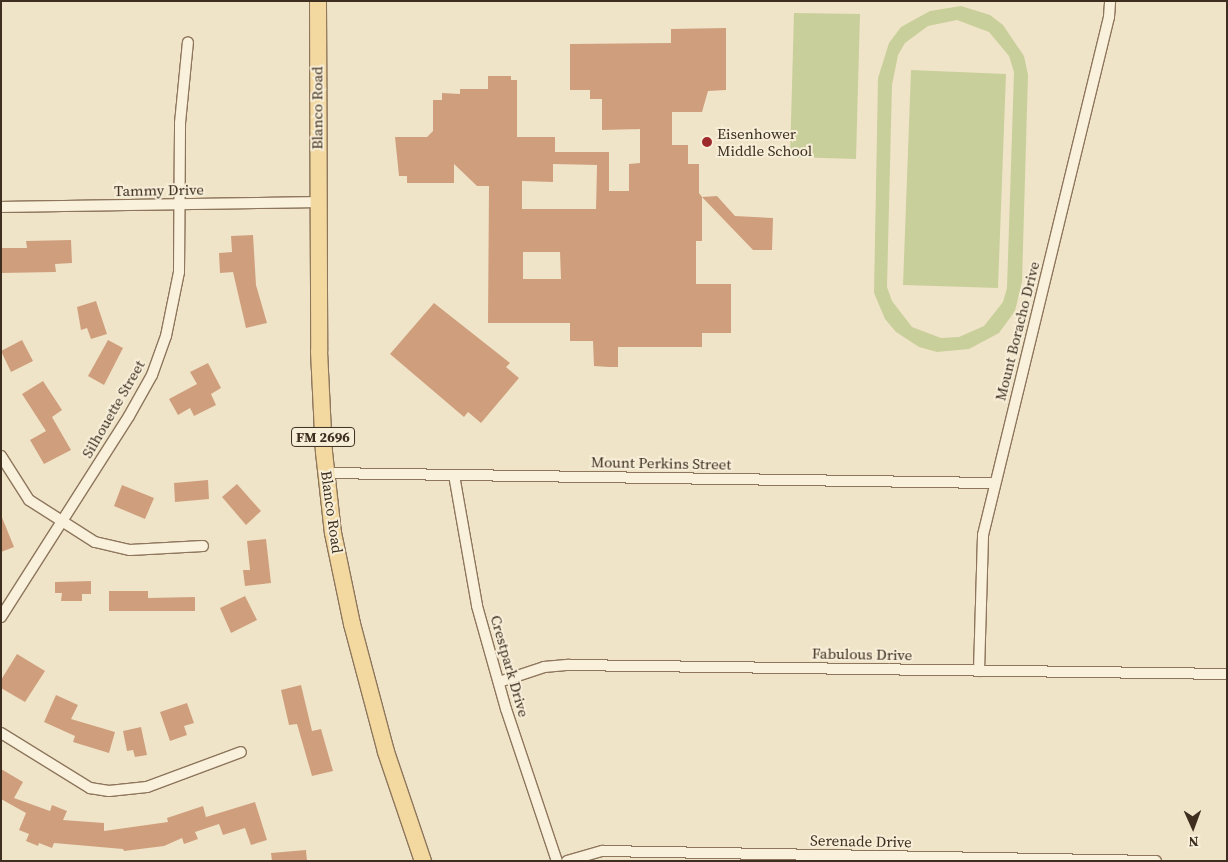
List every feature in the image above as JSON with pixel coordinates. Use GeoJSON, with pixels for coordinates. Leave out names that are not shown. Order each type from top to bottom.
{"type":"FeatureCollection","features":[{"type":"Feature","properties":{"kind":"main road","name":"Blanco Road"},"geometry":{"type":"LineString","coordinates":[[318,1],[317,202],[319,351],[326,473],[333,534],[352,624],[386,752],[423,861]]}},
{"type":"Feature","properties":{"kind":"street","name":"Mount Boracho Drive"},"geometry":{"type":"LineString","coordinates":[[980,671],[981,558],[995,483],[1109,17],[1110,1]]}},
{"type":"Feature","properties":{"kind":"street","name":"Silhouette Street"},"geometry":{"type":"LineString","coordinates":[[1,617],[152,375],[176,297],[179,272],[181,204],[180,123],[188,42]]}},
{"type":"Feature","properties":{"kind":"street","name":"Tammy Drive"},"geometry":{"type":"LineString","coordinates":[[1,207],[317,202]]}},
{"type":"Feature","properties":{"kind":"street"},"geometry":{"type":"LineString","coordinates":[[1,456],[23,494],[61,523],[108,547],[130,550],[203,546]]}},
{"type":"Feature","properties":{"kind":"street","name":"Mount Perkins Street"},"geometry":{"type":"LineString","coordinates":[[326,473],[995,483]]}},
{"type":"Feature","properties":{"kind":"street","name":"Crestpark Drive"},"geometry":{"type":"LineString","coordinates":[[454,475],[464,545],[499,682],[556,861]]}},
{"type":"Feature","properties":{"kind":"street","name":"Fabulous Drive"},"geometry":{"type":"LineString","coordinates":[[499,682],[544,667],[570,664],[1227,674]]}},
{"type":"Feature","properties":{"kind":"street"},"geometry":{"type":"LineString","coordinates":[[1,733],[90,788],[109,791],[147,787],[241,752]]}},
{"type":"Feature","properties":{"kind":"street","name":"Serenade Drive"},"geometry":{"type":"LineString","coordinates":[[567,861],[604,851],[1156,861]]}},
{"type":"Feature","properties":{"kind":"green space"},"geometry":{"type":"Polygon","coordinates":[[[961,6],[990,15],[1003,25],[1024,56],[1028,75],[1022,282],[1015,311],[999,333],[969,349],[937,352],[919,347],[896,332],[885,319],[874,293],[878,78],[889,43],[901,27],[930,11],[961,6]],[[957,20],[928,26],[905,43],[898,55],[892,85],[887,287],[892,301],[912,327],[941,338],[959,337],[984,326],[1003,302],[1007,288],[1014,72],[1009,56],[989,32],[957,20]]]}},
{"type":"Feature","properties":{"kind":"green space"},"geometry":{"type":"Polygon","coordinates":[[[794,13],[860,14],[856,159],[790,157],[794,13]]]}},
{"type":"Feature","properties":{"kind":"green space"},"geometry":{"type":"Polygon","coordinates":[[[911,70],[1006,74],[998,288],[903,285],[911,70]]]}},
{"type":"Feature","properties":{"kind":"building"},"geometry":{"type":"Polygon","coordinates":[[[726,28],[726,90],[708,91],[702,112],[672,112],[672,145],[688,145],[688,164],[699,164],[699,193],[702,197],[702,241],[696,241],[696,284],[731,284],[731,333],[702,333],[702,347],[618,347],[618,367],[594,366],[593,341],[570,341],[570,323],[488,323],[489,186],[477,186],[454,164],[454,183],[407,183],[407,176],[399,176],[395,137],[427,137],[433,131],[433,100],[442,100],[442,93],[460,94],[460,89],[488,89],[488,76],[511,76],[511,80],[517,80],[517,137],[555,137],[555,152],[609,152],[609,191],[629,191],[629,164],[640,163],[640,129],[602,130],[602,99],[590,99],[590,90],[570,90],[570,44],[671,43],[671,29],[726,28]],[[553,164],[553,182],[522,181],[522,209],[596,209],[597,165],[553,164]],[[523,252],[523,279],[561,279],[560,252],[523,252]]]}},
{"type":"Feature","properties":{"kind":"building"},"geometry":{"type":"Polygon","coordinates":[[[717,196],[735,216],[773,218],[772,250],[753,250],[702,197],[717,196]]]}},
{"type":"Feature","properties":{"kind":"building"},"geometry":{"type":"Polygon","coordinates":[[[253,235],[256,285],[267,323],[246,328],[233,272],[220,273],[219,253],[232,252],[231,236],[253,235]]]}},
{"type":"Feature","properties":{"kind":"building"},"geometry":{"type":"Polygon","coordinates":[[[71,240],[72,263],[55,264],[56,272],[1,273],[1,248],[27,248],[26,241],[71,240]]]}},
{"type":"Feature","properties":{"kind":"building"},"geometry":{"type":"Polygon","coordinates":[[[96,301],[107,334],[91,339],[87,328],[81,330],[77,307],[96,301]]]}},
{"type":"Feature","properties":{"kind":"building"},"geometry":{"type":"Polygon","coordinates":[[[434,303],[510,363],[506,367],[519,378],[481,423],[468,412],[464,417],[390,354],[434,303]]]}},
{"type":"Feature","properties":{"kind":"building"},"geometry":{"type":"Polygon","coordinates":[[[22,340],[33,361],[11,372],[1,351],[22,340]]]}},
{"type":"Feature","properties":{"kind":"building"},"geometry":{"type":"Polygon","coordinates":[[[108,340],[123,348],[104,385],[88,376],[108,340]]]}},
{"type":"Feature","properties":{"kind":"building"},"geometry":{"type":"Polygon","coordinates":[[[208,363],[221,388],[211,394],[216,405],[194,416],[190,408],[178,415],[169,399],[197,384],[190,372],[208,363]]]}},
{"type":"Feature","properties":{"kind":"building"},"geometry":{"type":"Polygon","coordinates":[[[43,381],[62,410],[52,417],[71,450],[44,464],[30,440],[46,431],[22,394],[43,381]]]}},
{"type":"Feature","properties":{"kind":"building"},"geometry":{"type":"Polygon","coordinates":[[[208,480],[209,499],[175,502],[174,483],[208,480]]]}},
{"type":"Feature","properties":{"kind":"building"},"geometry":{"type":"Polygon","coordinates":[[[237,484],[261,511],[246,525],[222,497],[237,484]]]}},
{"type":"Feature","properties":{"kind":"building"},"geometry":{"type":"Polygon","coordinates":[[[122,485],[154,498],[145,519],[114,506],[122,485]]]}},
{"type":"Feature","properties":{"kind":"building"},"geometry":{"type":"Polygon","coordinates":[[[1,515],[14,547],[1,552],[1,515]]]}},
{"type":"Feature","properties":{"kind":"building"},"geometry":{"type":"Polygon","coordinates":[[[266,539],[271,583],[245,586],[243,570],[250,570],[247,541],[266,539]]]}},
{"type":"Feature","properties":{"kind":"building"},"geometry":{"type":"Polygon","coordinates":[[[91,581],[91,594],[82,594],[82,601],[61,601],[62,593],[55,593],[55,582],[91,581]]]}},
{"type":"Feature","properties":{"kind":"building"},"geometry":{"type":"Polygon","coordinates":[[[109,591],[148,591],[148,598],[195,597],[195,611],[109,611],[109,591]]]}},
{"type":"Feature","properties":{"kind":"building"},"geometry":{"type":"Polygon","coordinates":[[[245,596],[257,620],[231,633],[220,608],[245,596]]]}},
{"type":"Feature","properties":{"kind":"building"},"geometry":{"type":"Polygon","coordinates":[[[17,654],[45,671],[25,702],[1,688],[1,680],[17,654]]]}},
{"type":"Feature","properties":{"kind":"building"},"geometry":{"type":"Polygon","coordinates":[[[301,685],[312,731],[321,729],[333,771],[312,776],[297,724],[289,725],[281,690],[301,685]]]}},
{"type":"Feature","properties":{"kind":"building"},"geometry":{"type":"Polygon","coordinates":[[[56,695],[78,705],[71,719],[115,732],[109,753],[73,742],[75,736],[44,722],[56,695]]]}},
{"type":"Feature","properties":{"kind":"building"},"geometry":{"type":"Polygon","coordinates":[[[187,703],[194,723],[184,726],[187,735],[170,741],[160,712],[187,703]]]}},
{"type":"Feature","properties":{"kind":"building"},"geometry":{"type":"Polygon","coordinates":[[[141,727],[147,755],[135,757],[133,750],[127,751],[123,731],[141,727]]]}},
{"type":"Feature","properties":{"kind":"building"},"geometry":{"type":"Polygon","coordinates":[[[1,769],[23,782],[14,798],[50,811],[52,805],[67,811],[63,820],[104,823],[104,831],[168,822],[167,818],[203,806],[206,817],[255,802],[267,840],[251,845],[245,828],[223,835],[219,824],[195,832],[198,839],[184,844],[182,838],[164,846],[124,851],[123,849],[54,843],[52,848],[39,843],[38,846],[26,841],[29,834],[19,830],[26,813],[1,799],[1,769]]]}},
{"type":"Feature","properties":{"kind":"building"},"geometry":{"type":"Polygon","coordinates":[[[306,850],[307,861],[272,861],[271,853],[306,850]]]}},
{"type":"Feature","properties":{"kind":"place","name":"Eisenhower Middle School"},"geometry":{"type":"Point","coordinates":[707,142]}}]}
